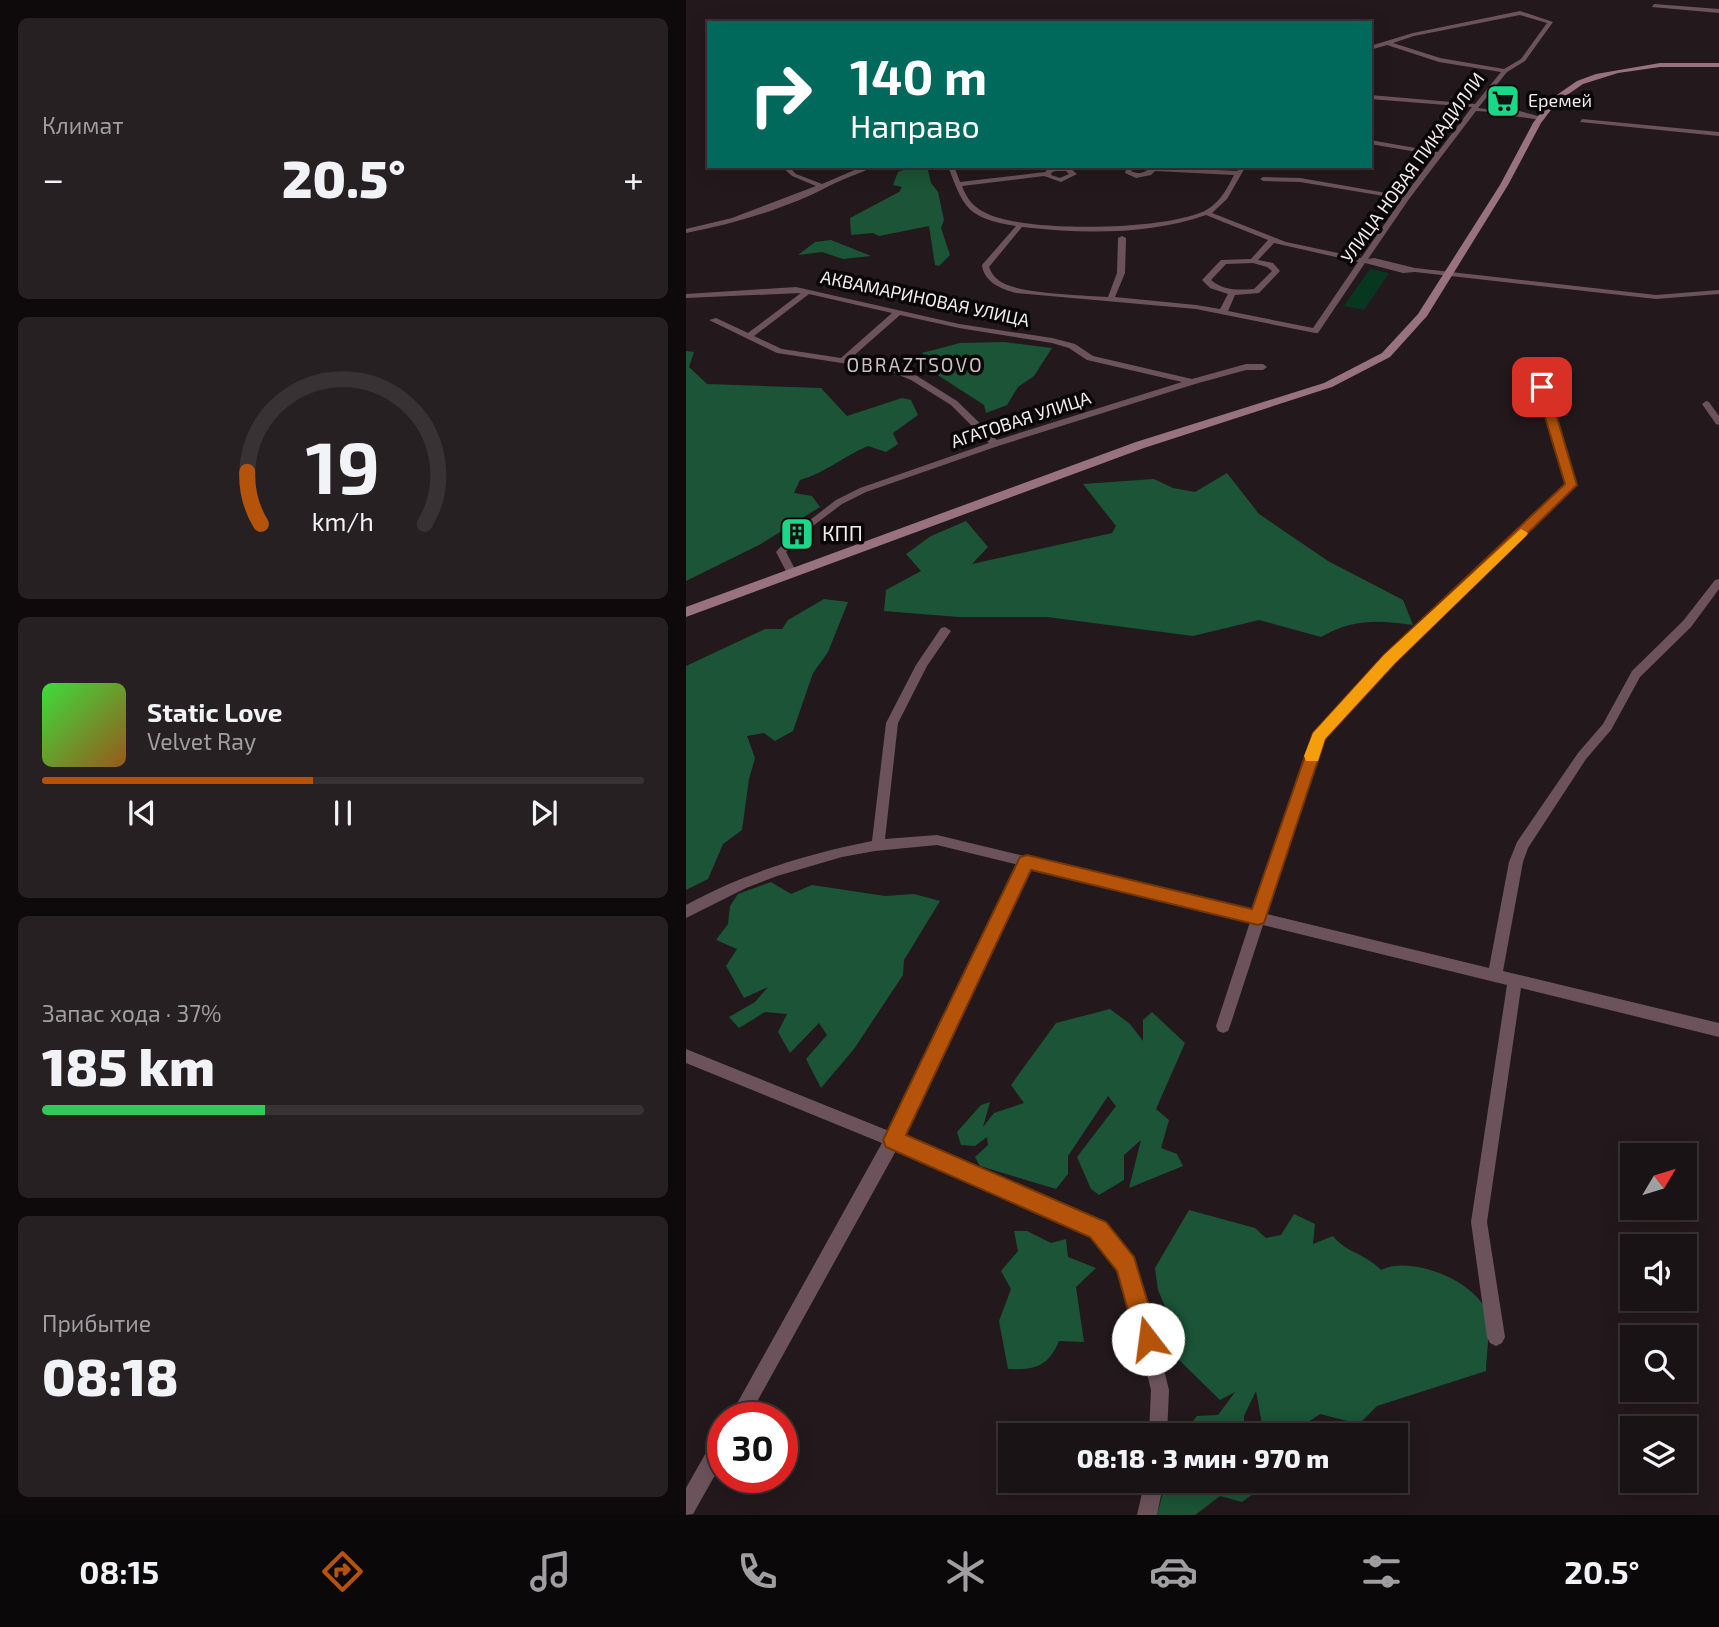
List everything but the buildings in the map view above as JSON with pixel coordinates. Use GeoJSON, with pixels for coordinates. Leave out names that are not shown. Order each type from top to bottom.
{"type":"FeatureCollection","features":[{"type":"Feature","properties":{"kind":"street"},"geometry":{"type":"LineString","coordinates":[[1654,6],[1719,11]]}},
{"type":"Feature","properties":{"kind":"street","name":"УЛИЦА НОВАЯ ПИКАДИЛЛИ"},"geometry":{"type":"LineString","coordinates":[[1223,312],[1315,331],[1367,261],[1406,198],[1505,71],[1523,60],[1549,22],[1520,13],[1388,43]]}},
{"type":"Feature","properties":{"kind":"street"},"geometry":{"type":"LineString","coordinates":[[1372,47],[1388,43],[1446,62],[1505,71]]}},
{"type":"Feature","properties":{"kind":"street"},"geometry":{"type":"LineString","coordinates":[[686,612],[1140,445],[1328,385],[1386,355],[1422,316],[1542,117],[1559,96],[1593,79],[1659,65],[1719,65]]}},
{"type":"Feature","properties":{"kind":"street"},"geometry":{"type":"LineString","coordinates":[[1372,97],[1492,109]]}},
{"type":"Feature","properties":{"kind":"street"},"geometry":{"type":"LineString","coordinates":[[1507,112],[1542,117]]}},
{"type":"Feature","properties":{"kind":"street"},"geometry":{"type":"LineString","coordinates":[[1582,121],[1719,134]]}},
{"type":"Feature","properties":{"kind":"street"},"geometry":{"type":"LineString","coordinates":[[1372,142],[1441,154]]}},
{"type":"Feature","properties":{"kind":"street"},"geometry":{"type":"LineString","coordinates":[[786,168],[794,175],[823,187]]}},
{"type":"Feature","properties":{"kind":"street"},"geometry":{"type":"LineString","coordinates":[[686,231],[745,218],[866,168]]}},
{"type":"Feature","properties":{"kind":"street"},"geometry":{"type":"LineString","coordinates":[[952,168],[968,205],[981,215],[1019,227],[1150,226],[1207,213],[1227,196],[1241,170],[1151,168],[1149,174],[1136,176],[1127,172],[1130,168]]}},
{"type":"Feature","properties":{"kind":"street"},"geometry":{"type":"LineString","coordinates":[[959,184],[1046,174]]}},
{"type":"Feature","properties":{"kind":"street"},"geometry":{"type":"LineString","coordinates":[[1263,179],[1318,183],[1406,198]]}},
{"type":"Feature","properties":{"kind":"street"},"geometry":{"type":"LineString","coordinates":[[1207,213],[1273,239],[1447,276],[1656,297],[1719,292]]}},
{"type":"Feature","properties":{"kind":"street"},"geometry":{"type":"LineString","coordinates":[[1019,227],[985,267],[991,279],[1016,290],[1223,312],[1232,293]]}},
{"type":"Feature","properties":{"kind":"street"},"geometry":{"type":"LineString","coordinates":[[1111,299],[1121,273],[1122,239]]}},
{"type":"Feature","properties":{"kind":"street"},"geometry":{"type":"LineString","coordinates":[[1253,261],[1273,239]]}},
{"type":"Feature","properties":{"kind":"street"},"geometry":{"type":"LineString","coordinates":[[1253,261],[1270,265],[1276,271],[1256,291],[1232,293],[1213,286],[1206,280],[1224,262],[1253,261]]}},
{"type":"Feature","properties":{"kind":"street","name":"АКВАМАРИНОВАЯ УЛИЦА"},"geometry":{"type":"LineString","coordinates":[[686,296],[782,288],[808,291],[958,326],[1052,341],[1072,346],[1090,358],[1192,382]]}},
{"type":"Feature","properties":{"kind":"street"},"geometry":{"type":"LineString","coordinates":[[750,336],[808,291]]}},
{"type":"Feature","properties":{"kind":"street"},"geometry":{"type":"LineString","coordinates":[[844,360],[898,312]]}},
{"type":"Feature","properties":{"kind":"street"},"geometry":{"type":"LineString","coordinates":[[713,320],[780,351],[889,368],[914,379],[954,403],[995,444]]}},
{"type":"Feature","properties":{"kind":"street","name":"АГАТОВАЯ УЛИЦА"},"geometry":{"type":"LineString","coordinates":[[798,534],[839,502],[863,490],[995,444],[1192,382],[1245,368],[1263,367]]}},
{"type":"Feature","properties":{"kind":"street"},"geometry":{"type":"LineString","coordinates":[[1223,1026],[1318,737],[1389,659],[1571,485],[1542,387]]}},
{"type":"Feature","properties":{"kind":"street"},"geometry":{"type":"LineString","coordinates":[[1706,404],[1719,422]]}},
{"type":"Feature","properties":{"kind":"street"},"geometry":{"type":"LineString","coordinates":[[792,573],[781,552],[798,534]]}},
{"type":"Feature","properties":{"kind":"street"},"geometry":{"type":"LineString","coordinates":[[1495,974],[1516,862],[1522,846],[1582,756],[1606,727],[1636,674],[1687,624],[1719,582]]}},
{"type":"Feature","properties":{"kind":"street"},"geometry":{"type":"LineString","coordinates":[[878,844],[892,723],[922,665],[945,631]]}},
{"type":"Feature","properties":{"kind":"street"},"geometry":{"type":"LineString","coordinates":[[686,912],[731,888],[878,844],[937,840],[1719,1030]]}},
{"type":"Feature","properties":{"kind":"street"},"geometry":{"type":"LineString","coordinates":[[747,1402],[893,1140],[1027,862]]}},
{"type":"Feature","properties":{"kind":"street"},"geometry":{"type":"LineString","coordinates":[[1496,1337],[1479,1223],[1515,979]]}},
{"type":"Feature","properties":{"kind":"street"},"geometry":{"type":"LineString","coordinates":[[686,1056],[893,1140],[1098,1230],[1126,1265],[1160,1390],[1159,1423]]}},
{"type":"Feature","properties":{"kind":"street"},"geometry":{"type":"LineString","coordinates":[[686,1507],[707,1470]]}},
{"type":"Feature","properties":{"kind":"street"},"geometry":{"type":"LineString","coordinates":[[1147,1515],[1152,1493]]}},
{"type":"Feature","properties":{"kind":"green space"},"geometry":{"type":"Polygon","coordinates":[[[909,168],[927,168],[931,183],[938,192],[944,220],[941,228],[950,255],[939,266],[935,265],[929,226],[879,236],[873,233],[851,235],[850,218],[899,192],[902,187],[893,185],[898,172],[909,168]]]}},
{"type":"Feature","properties":{"kind":"green space"},"geometry":{"type":"Polygon","coordinates":[[[831,240],[871,256],[843,259],[822,252],[798,255],[815,242],[831,240]]]}},
{"type":"Feature","properties":{"kind":"green space"},"geometry":{"type":"Polygon","coordinates":[[[1370,269],[1389,273],[1364,310],[1344,306],[1370,269]]]}},
{"type":"Feature","properties":{"kind":"green space"},"geometry":{"type":"Polygon","coordinates":[[[1004,342],[1052,348],[1034,376],[1018,387],[1007,405],[986,413],[984,405],[933,372],[922,353],[960,343],[1004,342]]]}},
{"type":"Feature","properties":{"kind":"green space"},"geometry":{"type":"Polygon","coordinates":[[[686,351],[694,352],[689,367],[707,384],[821,388],[847,416],[902,398],[911,400],[918,415],[893,433],[898,444],[886,452],[868,446],[800,480],[794,493],[812,496],[820,507],[761,544],[686,581],[686,351]]]}},
{"type":"Feature","properties":{"kind":"green space"},"geometry":{"type":"Polygon","coordinates":[[[1227,473],[1259,514],[1328,561],[1403,600],[1413,625],[1366,622],[1344,627],[1321,637],[1259,620],[1193,636],[1047,617],[959,617],[884,611],[886,590],[921,571],[906,554],[931,536],[966,521],[988,547],[972,564],[1112,533],[1116,526],[1083,484],[1154,479],[1173,488],[1195,492],[1227,473]]]}},
{"type":"Feature","properties":{"kind":"green space"},"geometry":{"type":"Polygon","coordinates":[[[824,599],[848,602],[828,652],[813,673],[793,731],[775,741],[764,733],[747,736],[755,758],[749,779],[742,830],[723,844],[708,879],[686,890],[686,666],[765,629],[782,629],[788,620],[824,599]]]}},
{"type":"Feature","properties":{"kind":"green space"},"geometry":{"type":"Polygon","coordinates":[[[771,882],[791,894],[812,885],[885,896],[914,894],[940,901],[904,960],[903,975],[854,1049],[821,1088],[806,1059],[827,1035],[819,1023],[790,1053],[778,1032],[787,1014],[765,1012],[739,1028],[729,1017],[755,1002],[768,987],[744,998],[726,966],[737,949],[716,940],[728,924],[730,906],[738,894],[771,882]]]}},
{"type":"Feature","properties":{"kind":"green space"},"geometry":{"type":"Polygon","coordinates":[[[1110,1009],[1130,1024],[1143,1041],[1143,1020],[1152,1012],[1185,1043],[1156,1109],[1169,1120],[1161,1148],[1177,1154],[1183,1166],[1129,1188],[1141,1140],[1124,1155],[1124,1180],[1099,1195],[1091,1189],[1077,1157],[1116,1106],[1108,1096],[1068,1156],[1068,1174],[1056,1189],[980,1166],[975,1157],[988,1145],[987,1137],[975,1146],[961,1145],[957,1132],[981,1105],[990,1102],[983,1127],[994,1113],[1024,1103],[1011,1085],[1056,1023],[1110,1009]]]}},
{"type":"Feature","properties":{"kind":"green space"},"geometry":{"type":"Polygon","coordinates":[[[1189,1210],[1255,1228],[1266,1238],[1281,1235],[1294,1214],[1315,1224],[1313,1244],[1333,1236],[1381,1270],[1394,1266],[1424,1268],[1455,1280],[1468,1289],[1479,1299],[1488,1315],[1486,1371],[1377,1406],[1360,1423],[1320,1414],[1307,1423],[1262,1423],[1256,1391],[1244,1416],[1244,1423],[1191,1423],[1197,1416],[1218,1415],[1235,1392],[1220,1400],[1175,1356],[1171,1321],[1158,1290],[1155,1268],[1189,1210]]]}},
{"type":"Feature","properties":{"kind":"green space"},"geometry":{"type":"Polygon","coordinates":[[[1014,1231],[1027,1231],[1051,1243],[1066,1239],[1068,1257],[1096,1268],[1076,1287],[1084,1342],[1059,1341],[1045,1362],[1026,1369],[1008,1369],[999,1321],[1011,1289],[1001,1271],[1018,1251],[1014,1231]]]}},
{"type":"Feature","properties":{"kind":"green space"},"geometry":{"type":"Polygon","coordinates":[[[1163,1493],[1253,1494],[1242,1502],[1220,1496],[1195,1515],[1157,1515],[1163,1493]]]}},
{"type":"Feature","properties":{"kind":"tunnel"},"geometry":{"type":"LineString","coordinates":[[1491,111],[1507,114]]}},
{"type":"Feature","properties":{"kind":"slow traffic"},"geometry":{"type":"LineString","coordinates":[[1312,756],[1318,737],[1389,659],[1521,533]]}},
{"type":"Feature","properties":{"kind":"place","name":"Еремей"},"geometry":{"type":"Point","coordinates":[1503,101]}},
{"type":"Feature","properties":{"kind":"place","name":"КПП"},"geometry":{"type":"Point","coordinates":[797,534]}},
{"type":"Feature","properties":{"kind":"district","name":"OBRAZTSOVO"},"geometry":{"type":"Point","coordinates":[915,365]}},
{"type":"Feature","properties":{"kind":"route"},"geometry":{"type":"LineString","coordinates":[[1148,1339],[1126,1265],[1098,1230],[893,1140],[1027,862],[1258,918],[1318,737],[1389,659],[1571,485],[1542,387]]}}]}
